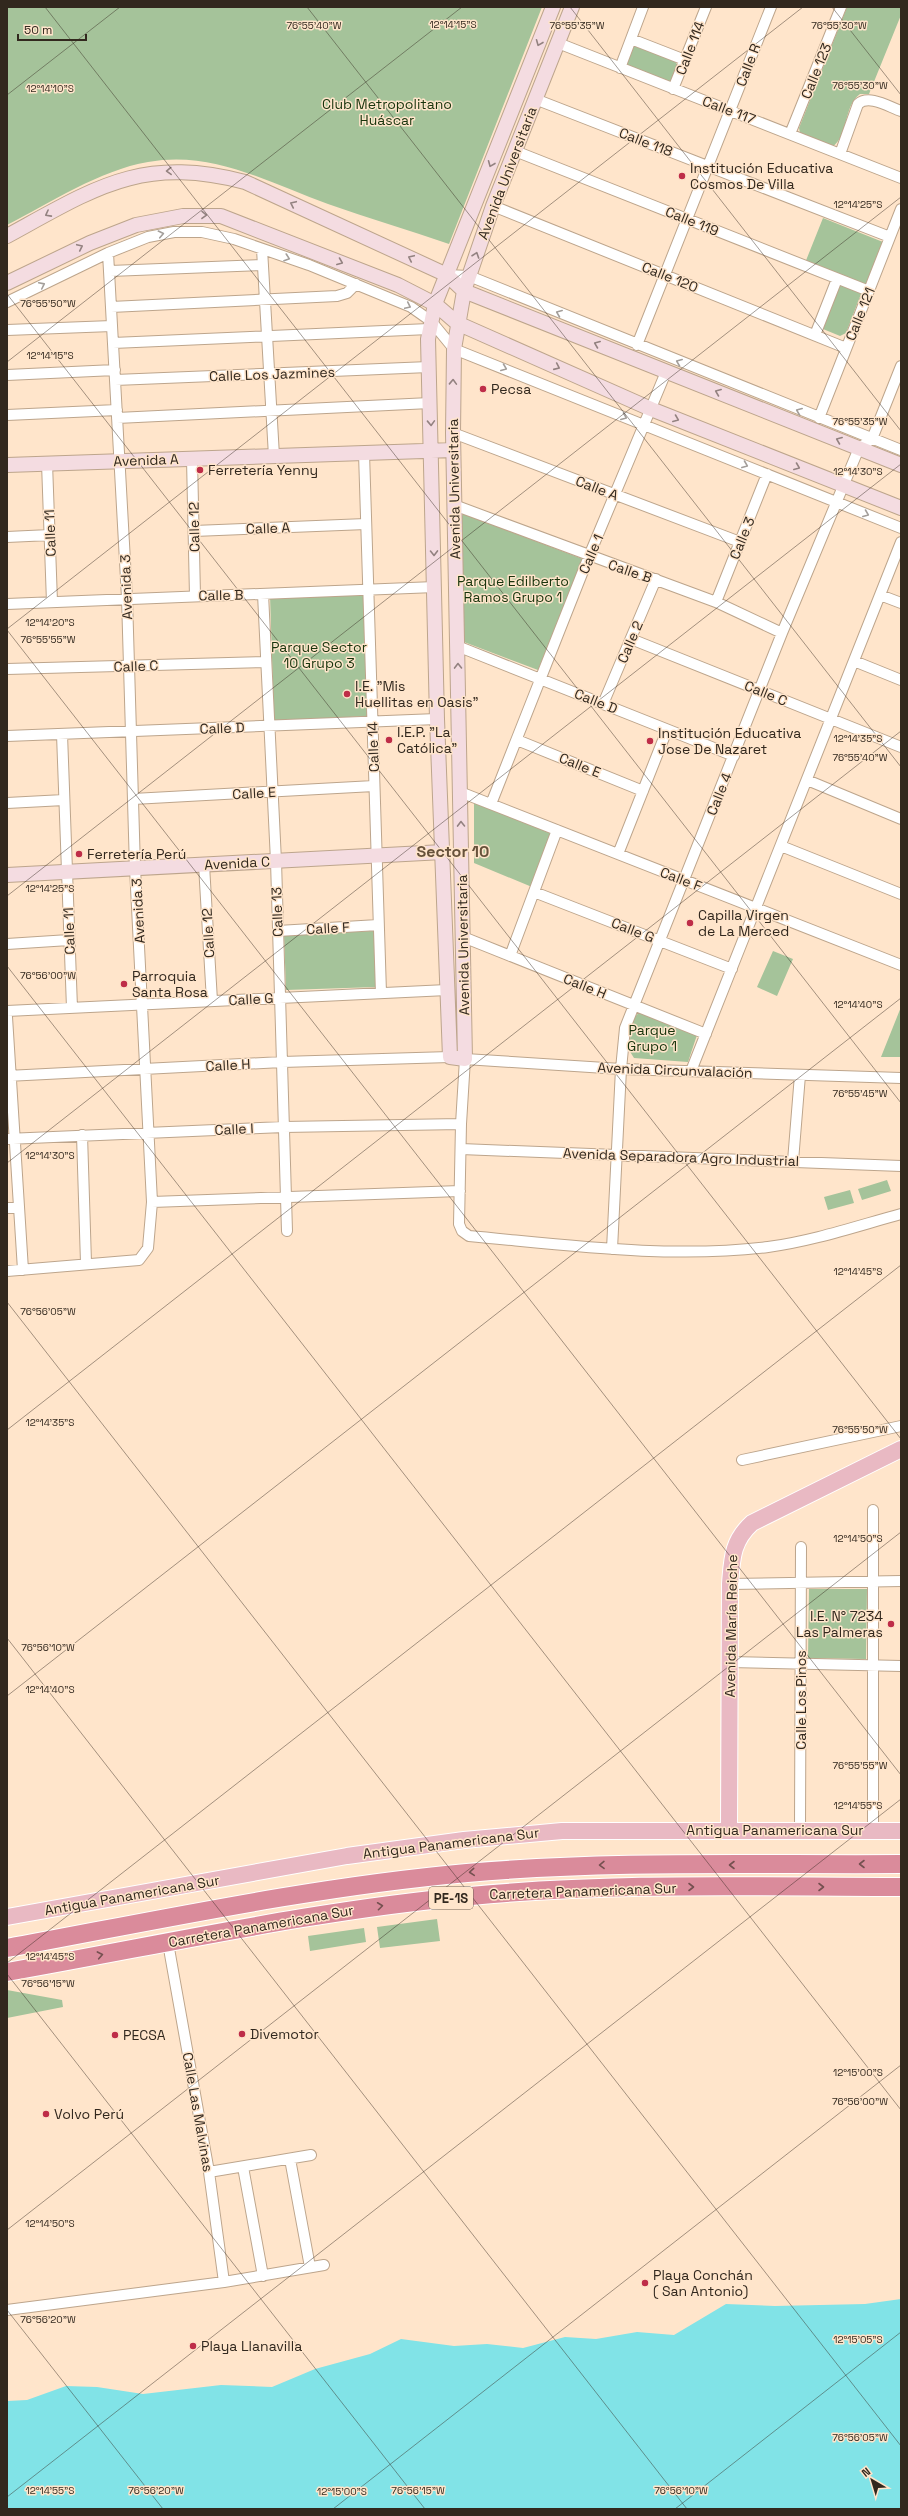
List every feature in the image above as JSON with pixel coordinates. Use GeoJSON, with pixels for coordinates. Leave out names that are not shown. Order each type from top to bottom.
{"type":"FeatureCollection","features":[{"type":"Feature","properties":{"kind":"highway","name":"Carretera Panamericana Sur"},"geometry":{"type":"LineString","coordinates":[[7,1948],[287,1897],[467,1873],[619,1865],[901,1864]]}},
{"type":"Feature","properties":{"kind":"highway","name":"Carretera Panamericana Sur"},"geometry":{"type":"LineString","coordinates":[[7,1972],[360,1909],[516,1892],[617,1888],[901,1887]]}},
{"type":"Feature","properties":{"kind":"main road","name":"Avenida María Reiche"},"geometry":{"type":"LineString","coordinates":[[729,1830],[730,1584],[734,1547],[744,1530],[752,1523],[901,1448]]}},
{"type":"Feature","properties":{"kind":"main road","name":"Antigua Panamericana Sur"},"geometry":{"type":"LineString","coordinates":[[7,1917],[347,1856],[464,1840],[562,1831],[800,1829],[901,1831]]}},
{"type":"Feature","properties":{"kind":"street","name":"Avenida Universitaria"},"geometry":{"type":"LineString","coordinates":[[450,1057],[437,719],[429,367],[430,325],[435,304],[553,7]]}},
{"type":"Feature","properties":{"kind":"street","name":"Avenida Universitaria"},"geometry":{"type":"LineString","coordinates":[[572,7],[493,206],[464,292],[457,323],[454,349],[454,505],[465,1059],[460,1149],[459,1224],[462,1231],[469,1236],[612,1249]]}},
{"type":"Feature","properties":{"kind":"street"},"geometry":{"type":"LineString","coordinates":[[620,68],[643,7]]}},
{"type":"Feature","properties":{"kind":"street","name":"Calle 114"},"geometry":{"type":"LineString","coordinates":[[674,89],[706,7]]}},
{"type":"Feature","properties":{"kind":"street","name":"Calle R"},"geometry":{"type":"LineString","coordinates":[[638,345],[771,7]]}},
{"type":"Feature","properties":{"kind":"street","name":"Calle 123"},"geometry":{"type":"LineString","coordinates":[[790,134],[841,7]]}},
{"type":"Feature","properties":{"kind":"street"},"geometry":{"type":"LineString","coordinates":[[631,39],[685,60]]}},
{"type":"Feature","properties":{"kind":"street","name":"Calle 117"},"geometry":{"type":"LineString","coordinates":[[558,43],[901,178]]}},
{"type":"Feature","properties":{"kind":"street","name":"Calle 118"},"geometry":{"type":"LineString","coordinates":[[535,99],[890,237]]}},
{"type":"Feature","properties":{"kind":"street"},"geometry":{"type":"LineString","coordinates":[[840,154],[858,104],[862,101],[871,100],[901,111]]}},
{"type":"Feature","properties":{"kind":"street","name":"Calle 119"},"geometry":{"type":"LineString","coordinates":[[515,151],[869,291]]}},
{"type":"Feature","properties":{"kind":"street"},"geometry":{"type":"LineString","coordinates":[[7,236],[72,201],[119,180],[165,171],[190,171],[245,182],[447,274],[469,276],[901,450]]}},
{"type":"Feature","properties":{"kind":"street","name":"Calle 120"},"geometry":{"type":"LineString","coordinates":[[493,206],[846,348]]}},
{"type":"Feature","properties":{"kind":"street","name":"Calle 121"},"geometry":{"type":"LineString","coordinates":[[819,418],[901,209]]}},
{"type":"Feature","properties":{"kind":"street"},"geometry":{"type":"LineString","coordinates":[[7,283],[90,243],[136,225],[183,216],[221,216],[248,225],[398,285],[435,304],[457,323],[651,409],[901,508]]}},
{"type":"Feature","properties":{"kind":"street"},"geometry":{"type":"LineString","coordinates":[[7,302],[108,252],[148,237],[189,231],[216,234],[262,249],[356,284],[411,307],[454,349],[901,528]]}},
{"type":"Feature","properties":{"kind":"street"},"geometry":{"type":"LineString","coordinates":[[262,249],[274,456]]}},
{"type":"Feature","properties":{"kind":"street","name":"Avenida 3"},"geometry":{"type":"LineString","coordinates":[[86,1264],[139,1260],[148,1248],[152,1202],[135,868],[127,598],[108,252]]}},
{"type":"Feature","properties":{"kind":"street"},"geometry":{"type":"LineString","coordinates":[[110,271],[263,265]]}},
{"type":"Feature","properties":{"kind":"street"},"geometry":{"type":"LineString","coordinates":[[447,274],[464,292],[901,465]]}},
{"type":"Feature","properties":{"kind":"street"},"geometry":{"type":"LineString","coordinates":[[815,335],[837,279]]}},
{"type":"Feature","properties":{"kind":"street"},"geometry":{"type":"LineString","coordinates":[[111,307],[344,295],[356,284]]}},
{"type":"Feature","properties":{"kind":"street"},"geometry":{"type":"LineString","coordinates":[[113,343],[430,325]]}},
{"type":"Feature","properties":{"kind":"street"},"geometry":{"type":"LineString","coordinates":[[7,330],[112,326]]}},
{"type":"Feature","properties":{"kind":"street","name":"Calle Los Jazmines"},"geometry":{"type":"LineString","coordinates":[[7,375],[269,374],[429,367]]}},
{"type":"Feature","properties":{"kind":"street"},"geometry":{"type":"LineString","coordinates":[[859,448],[872,439],[901,367]]}},
{"type":"Feature","properties":{"kind":"street","name":"Calle 1"},"geometry":{"type":"LineString","coordinates":[[491,804],[589,556],[616,495],[666,372]]}},
{"type":"Feature","properties":{"kind":"street"},"geometry":{"type":"LineString","coordinates":[[7,415],[271,411],[430,403]]}},
{"type":"Feature","properties":{"kind":"street","name":"Calle A"},"geometry":{"type":"LineString","coordinates":[[453,433],[740,542]]}},
{"type":"Feature","properties":{"kind":"street","name":"Calle 4"},"geometry":{"type":"LineString","coordinates":[[612,1249],[620,1069],[624,1033],[633,1005],[685,880],[782,633],[859,448]]}},
{"type":"Feature","properties":{"kind":"street","name":"Avenida A"},"geometry":{"type":"LineString","coordinates":[[7,465],[454,450]]}},
{"type":"Feature","properties":{"kind":"street","name":"Calle 14"},"geometry":{"type":"LineString","coordinates":[[364,453],[381,993]]}},
{"type":"Feature","properties":{"kind":"street","name":"Calle 12"},"geometry":{"type":"LineString","coordinates":[[192,459],[195,596]]}},
{"type":"Feature","properties":{"kind":"street","name":"Calle 11"},"geometry":{"type":"LineString","coordinates":[[47,463],[52,602]]}},
{"type":"Feature","properties":{"kind":"street","name":"Calle 3"},"geometry":{"type":"LineString","coordinates":[[716,602],[767,474]]}},
{"type":"Feature","properties":{"kind":"street","name":"Calle B"},"geometry":{"type":"LineString","coordinates":[[454,505],[716,602],[782,633]]}},
{"type":"Feature","properties":{"kind":"street","name":"Calle A"},"geometry":{"type":"LineString","coordinates":[[194,532],[366,524]]}},
{"type":"Feature","properties":{"kind":"street"},"geometry":{"type":"LineString","coordinates":[[7,537],[50,535]]}},
{"type":"Feature","properties":{"kind":"street"},"geometry":{"type":"LineString","coordinates":[[692,1071],[901,542]]}},
{"type":"Feature","properties":{"kind":"street","name":"Calle 2"},"geometry":{"type":"LineString","coordinates":[[604,704],[656,579]]}},
{"type":"Feature","properties":{"kind":"street","name":"Calle B"},"geometry":{"type":"LineString","coordinates":[[7,604],[435,586]]}},
{"type":"Feature","properties":{"kind":"street","name":"Calle 13"},"geometry":{"type":"LineString","coordinates":[[263,594],[271,792],[276,861],[287,1231]]}},
{"type":"Feature","properties":{"kind":"street"},"geometry":{"type":"LineString","coordinates":[[880,595],[901,603]]}},
{"type":"Feature","properties":{"kind":"street","name":"Calle C"},"geometry":{"type":"LineString","coordinates":[[631,639],[901,748]]}},
{"type":"Feature","properties":{"kind":"street","name":"Calle D"},"geometry":{"type":"LineString","coordinates":[[457,646],[734,756]]}},
{"type":"Feature","properties":{"kind":"street"},"geometry":{"type":"LineString","coordinates":[[854,661],[901,680]]}},
{"type":"Feature","properties":{"kind":"street","name":"Calle C"},"geometry":{"type":"LineString","coordinates":[[7,669],[128,667],[266,662]]}},
{"type":"Feature","properties":{"kind":"street","name":"Calle D"},"geometry":{"type":"LineString","coordinates":[[7,736],[437,719]]}},
{"type":"Feature","properties":{"kind":"street"},"geometry":{"type":"LineString","coordinates":[[618,854],[667,730]]}},
{"type":"Feature","properties":{"kind":"street","name":"Calle 11"},"geometry":{"type":"LineString","coordinates":[[62,734],[68,940],[72,1008]]}},
{"type":"Feature","properties":{"kind":"street","name":"Calle E"},"geometry":{"type":"LineString","coordinates":[[517,740],[643,791]]}},
{"type":"Feature","properties":{"kind":"street"},"geometry":{"type":"LineString","coordinates":[[807,780],[901,819]]}},
{"type":"Feature","properties":{"kind":"street","name":"Calle E"},"geometry":{"type":"LineString","coordinates":[[133,799],[374,786]]}},
{"type":"Feature","properties":{"kind":"street","name":"Calle F"},"geometry":{"type":"LineString","coordinates":[[460,792],[901,965]]}},
{"type":"Feature","properties":{"kind":"street"},"geometry":{"type":"LineString","coordinates":[[7,803],[64,800]]}},
{"type":"Feature","properties":{"kind":"street"},"geometry":{"type":"LineString","coordinates":[[510,956],[557,830]]}},
{"type":"Feature","properties":{"kind":"street"},"geometry":{"type":"LineString","coordinates":[[781,846],[901,894]]}},
{"type":"Feature","properties":{"kind":"street","name":"Avenida C"},"geometry":{"type":"LineString","coordinates":[[7,875],[443,852]]}},
{"type":"Feature","properties":{"kind":"street","name":"Calle 12"},"geometry":{"type":"LineString","coordinates":[[204,865],[212,1001]]}},
{"type":"Feature","properties":{"kind":"street","name":"Calle G"},"geometry":{"type":"LineString","coordinates":[[534,892],[732,969]]}},
{"type":"Feature","properties":{"kind":"street","name":"Calle F"},"geometry":{"type":"LineString","coordinates":[[278,931],[378,925]]}},
{"type":"Feature","properties":{"kind":"street","name":"Calle H"},"geometry":{"type":"LineString","coordinates":[[463,937],[706,1034]]}},
{"type":"Feature","properties":{"kind":"street"},"geometry":{"type":"LineString","coordinates":[[7,944],[68,940]]}},
{"type":"Feature","properties":{"kind":"street","name":"Calle G"},"geometry":{"type":"LineString","coordinates":[[7,1011],[447,990]]}},
{"type":"Feature","properties":{"kind":"street"},"geometry":{"type":"LineString","coordinates":[[7,1017],[11,1139],[19,1208],[23,1270]]}},
{"type":"Feature","properties":{"kind":"street","name":"Calle H"},"geometry":{"type":"LineString","coordinates":[[9,1076],[282,1062],[450,1057]]}},
{"type":"Feature","properties":{"kind":"street","name":"Avenida Circunvalación"},"geometry":{"type":"LineString","coordinates":[[450,1057],[620,1069],[901,1078]]}},
{"type":"Feature","properties":{"kind":"street"},"geometry":{"type":"LineString","coordinates":[[793,1161],[800,1075]]}},
{"type":"Feature","properties":{"kind":"street","name":"Calle I"},"geometry":{"type":"LineString","coordinates":[[11,1139],[284,1127],[461,1124]]}},
{"type":"Feature","properties":{"kind":"street"},"geometry":{"type":"LineString","coordinates":[[7,1271],[86,1264],[82,1135]]}},
{"type":"Feature","properties":{"kind":"street","name":"Avenida Separadora Agro Industrial"},"geometry":{"type":"LineString","coordinates":[[460,1149],[901,1166]]}},
{"type":"Feature","properties":{"kind":"street"},"geometry":{"type":"LineString","coordinates":[[152,1202],[286,1195],[460,1191]]}},
{"type":"Feature","properties":{"kind":"street"},"geometry":{"type":"LineString","coordinates":[[7,1208],[19,1208]]}},
{"type":"Feature","properties":{"kind":"street"},"geometry":{"type":"LineString","coordinates":[[612,1249],[661,1251],[769,1247],[806,1240],[901,1214]]}},
{"type":"Feature","properties":{"kind":"street"},"geometry":{"type":"LineString","coordinates":[[742,1460],[901,1426]]}},
{"type":"Feature","properties":{"kind":"street"},"geometry":{"type":"LineString","coordinates":[[873,1510],[873,1831]]}},
{"type":"Feature","properties":{"kind":"street","name":"Calle Los Pinos"},"geometry":{"type":"LineString","coordinates":[[800,1829],[801,1547]]}},
{"type":"Feature","properties":{"kind":"street"},"geometry":{"type":"LineString","coordinates":[[730,1584],[901,1581]]}},
{"type":"Feature","properties":{"kind":"street"},"geometry":{"type":"LineString","coordinates":[[730,1662],[901,1666]]}},
{"type":"Feature","properties":{"kind":"street","name":"Calle Las Malvinas"},"geometry":{"type":"LineString","coordinates":[[168,1943],[209,2172],[224,2282]]}},
{"type":"Feature","properties":{"kind":"street"},"geometry":{"type":"LineString","coordinates":[[209,2172],[311,2155]]}},
{"type":"Feature","properties":{"kind":"street"},"geometry":{"type":"LineString","coordinates":[[290,2159],[310,2267]]}},
{"type":"Feature","properties":{"kind":"street"},"geometry":{"type":"LineString","coordinates":[[243,2167],[263,2276]]}},
{"type":"Feature","properties":{"kind":"street"},"geometry":{"type":"LineString","coordinates":[[7,2310],[224,2282],[324,2264]]}},
{"type":"Feature","properties":{"kind":"green space","name":"Club Metropolitano Huáscar"},"geometry":{"type":"Polygon","coordinates":[[[7,7],[542,7],[449,244],[328,204],[262,178],[218,164],[172,159],[148,162],[112,172],[76,188],[7,225],[7,7]]]}},
{"type":"Feature","properties":{"kind":"green space"},"geometry":{"type":"Polygon","coordinates":[[[847,7],[901,7],[901,15],[869,94],[860,94],[855,99],[848,113],[841,136],[832,147],[800,133],[799,128],[847,7]]]}},
{"type":"Feature","properties":{"kind":"green space"},"geometry":{"type":"Polygon","coordinates":[[[634,46],[675,61],[678,66],[670,83],[627,67],[626,63],[634,46]]]}},
{"type":"Feature","properties":{"kind":"green space"},"geometry":{"type":"Polygon","coordinates":[[[823,218],[883,242],[865,287],[805,263],[823,218]]]}},
{"type":"Feature","properties":{"kind":"green space"},"geometry":{"type":"Polygon","coordinates":[[[840,284],[861,291],[861,294],[846,333],[840,336],[823,329],[840,284]]]}},
{"type":"Feature","properties":{"kind":"green space","name":"Parque Edilberto Ramos Grupo 1"},"geometry":{"type":"Polygon","coordinates":[[[464,514],[583,559],[538,670],[464,642],[461,638],[460,517],[464,514]]]}},
{"type":"Feature","properties":{"kind":"green space","name":"Parque Sector 10 Grupo 3"},"geometry":{"type":"Polygon","coordinates":[[[364,592],[368,716],[274,721],[270,595],[364,592]]]}},
{"type":"Feature","properties":{"kind":"green space"},"geometry":{"type":"Polygon","coordinates":[[[474,803],[553,832],[532,887],[474,863],[474,803]]]}},
{"type":"Feature","properties":{"kind":"green space"},"geometry":{"type":"Polygon","coordinates":[[[374,931],[376,987],[286,990],[284,934],[374,931]]]}},
{"type":"Feature","properties":{"kind":"green space"},"geometry":{"type":"Polygon","coordinates":[[[773,951],[793,959],[777,996],[757,987],[773,951]]]}},
{"type":"Feature","properties":{"kind":"green space"},"geometry":{"type":"Polygon","coordinates":[[[901,1007],[901,1057],[881,1057],[901,1007]]]}},
{"type":"Feature","properties":{"kind":"green space","name":"Parque Grupo 1"},"geometry":{"type":"Polygon","coordinates":[[[640,1012],[698,1032],[688,1062],[634,1058],[629,1050],[632,1019],[640,1012]]]}},
{"type":"Feature","properties":{"kind":"green space"},"geometry":{"type":"Polygon","coordinates":[[[887,1180],[891,1191],[862,1200],[858,1189],[887,1180]]]}},
{"type":"Feature","properties":{"kind":"green space"},"geometry":{"type":"Polygon","coordinates":[[[850,1190],[854,1203],[828,1210],[824,1197],[850,1190]]]}},
{"type":"Feature","properties":{"kind":"green space"},"geometry":{"type":"Polygon","coordinates":[[[809,1589],[867,1589],[866,1659],[808,1658],[809,1589]]]}},
{"type":"Feature","properties":{"kind":"green space"},"geometry":{"type":"Polygon","coordinates":[[[437,1919],[440,1941],[380,1948],[377,1927],[437,1919]]]}},
{"type":"Feature","properties":{"kind":"green space"},"geometry":{"type":"Polygon","coordinates":[[[364,1928],[366,1942],[310,1951],[308,1936],[364,1928]]]}},
{"type":"Feature","properties":{"kind":"green space"},"geometry":{"type":"Polygon","coordinates":[[[7,1990],[62,2000],[63,2007],[7,2018],[7,1990]]]}},
{"type":"Feature","properties":{"kind":"water"},"geometry":{"type":"Polygon","coordinates":[[[901,2299],[901,2509],[7,2509],[7,2401],[27,2400],[66,2386],[97,2387],[143,2394],[221,2385],[272,2387],[315,2369],[370,2354],[401,2339],[454,2346],[487,2344],[523,2348],[565,2337],[596,2339],[637,2332],[674,2335],[726,2304],[775,2306],[865,2304],[901,2299]]]}},
{"type":"Feature","properties":{"kind":"place","name":"Institución Educativa Cosmos De Villa"},"geometry":{"type":"Point","coordinates":[682,176]}},
{"type":"Feature","properties":{"kind":"place","name":"Pecsa"},"geometry":{"type":"Point","coordinates":[483,389]}},
{"type":"Feature","properties":{"kind":"place","name":"Ferretería Yenny"},"geometry":{"type":"Point","coordinates":[200,470]}},
{"type":"Feature","properties":{"kind":"place","name":"I.E. \"Mis Huellitas en Oasis\""},"geometry":{"type":"Point","coordinates":[347,694]}},
{"type":"Feature","properties":{"kind":"place","name":"I.E.P. \"La Católica\""},"geometry":{"type":"Point","coordinates":[389,740]}},
{"type":"Feature","properties":{"kind":"place","name":"Institución Educativa Jose De Nazaret"},"geometry":{"type":"Point","coordinates":[650,741]}},
{"type":"Feature","properties":{"kind":"place","name":"Ferretería Perú"},"geometry":{"type":"Point","coordinates":[79,854]}},
{"type":"Feature","properties":{"kind":"place","name":"Capilla Virgen de La Merced"},"geometry":{"type":"Point","coordinates":[690,923]}},
{"type":"Feature","properties":{"kind":"place","name":"Parroquia Santa Rosa"},"geometry":{"type":"Point","coordinates":[124,984]}},
{"type":"Feature","properties":{"kind":"place","name":"I.E. N° 7234 Las Palmeras"},"geometry":{"type":"Point","coordinates":[891,1624]}},
{"type":"Feature","properties":{"kind":"place","name":"Divemotor"},"geometry":{"type":"Point","coordinates":[242,2034]}},
{"type":"Feature","properties":{"kind":"place","name":"PECSA"},"geometry":{"type":"Point","coordinates":[115,2035]}},
{"type":"Feature","properties":{"kind":"place","name":"Volvo Perú"},"geometry":{"type":"Point","coordinates":[46,2114]}},
{"type":"Feature","properties":{"kind":"place","name":"Playa Conchán ( San Antonio)"},"geometry":{"type":"Point","coordinates":[645,2283]}},
{"type":"Feature","properties":{"kind":"place","name":"Playa Llanavilla"},"geometry":{"type":"Point","coordinates":[193,2346]}},
{"type":"Feature","properties":{"kind":"district","name":"Sector 10"},"geometry":{"type":"Point","coordinates":[453,851]}}]}
